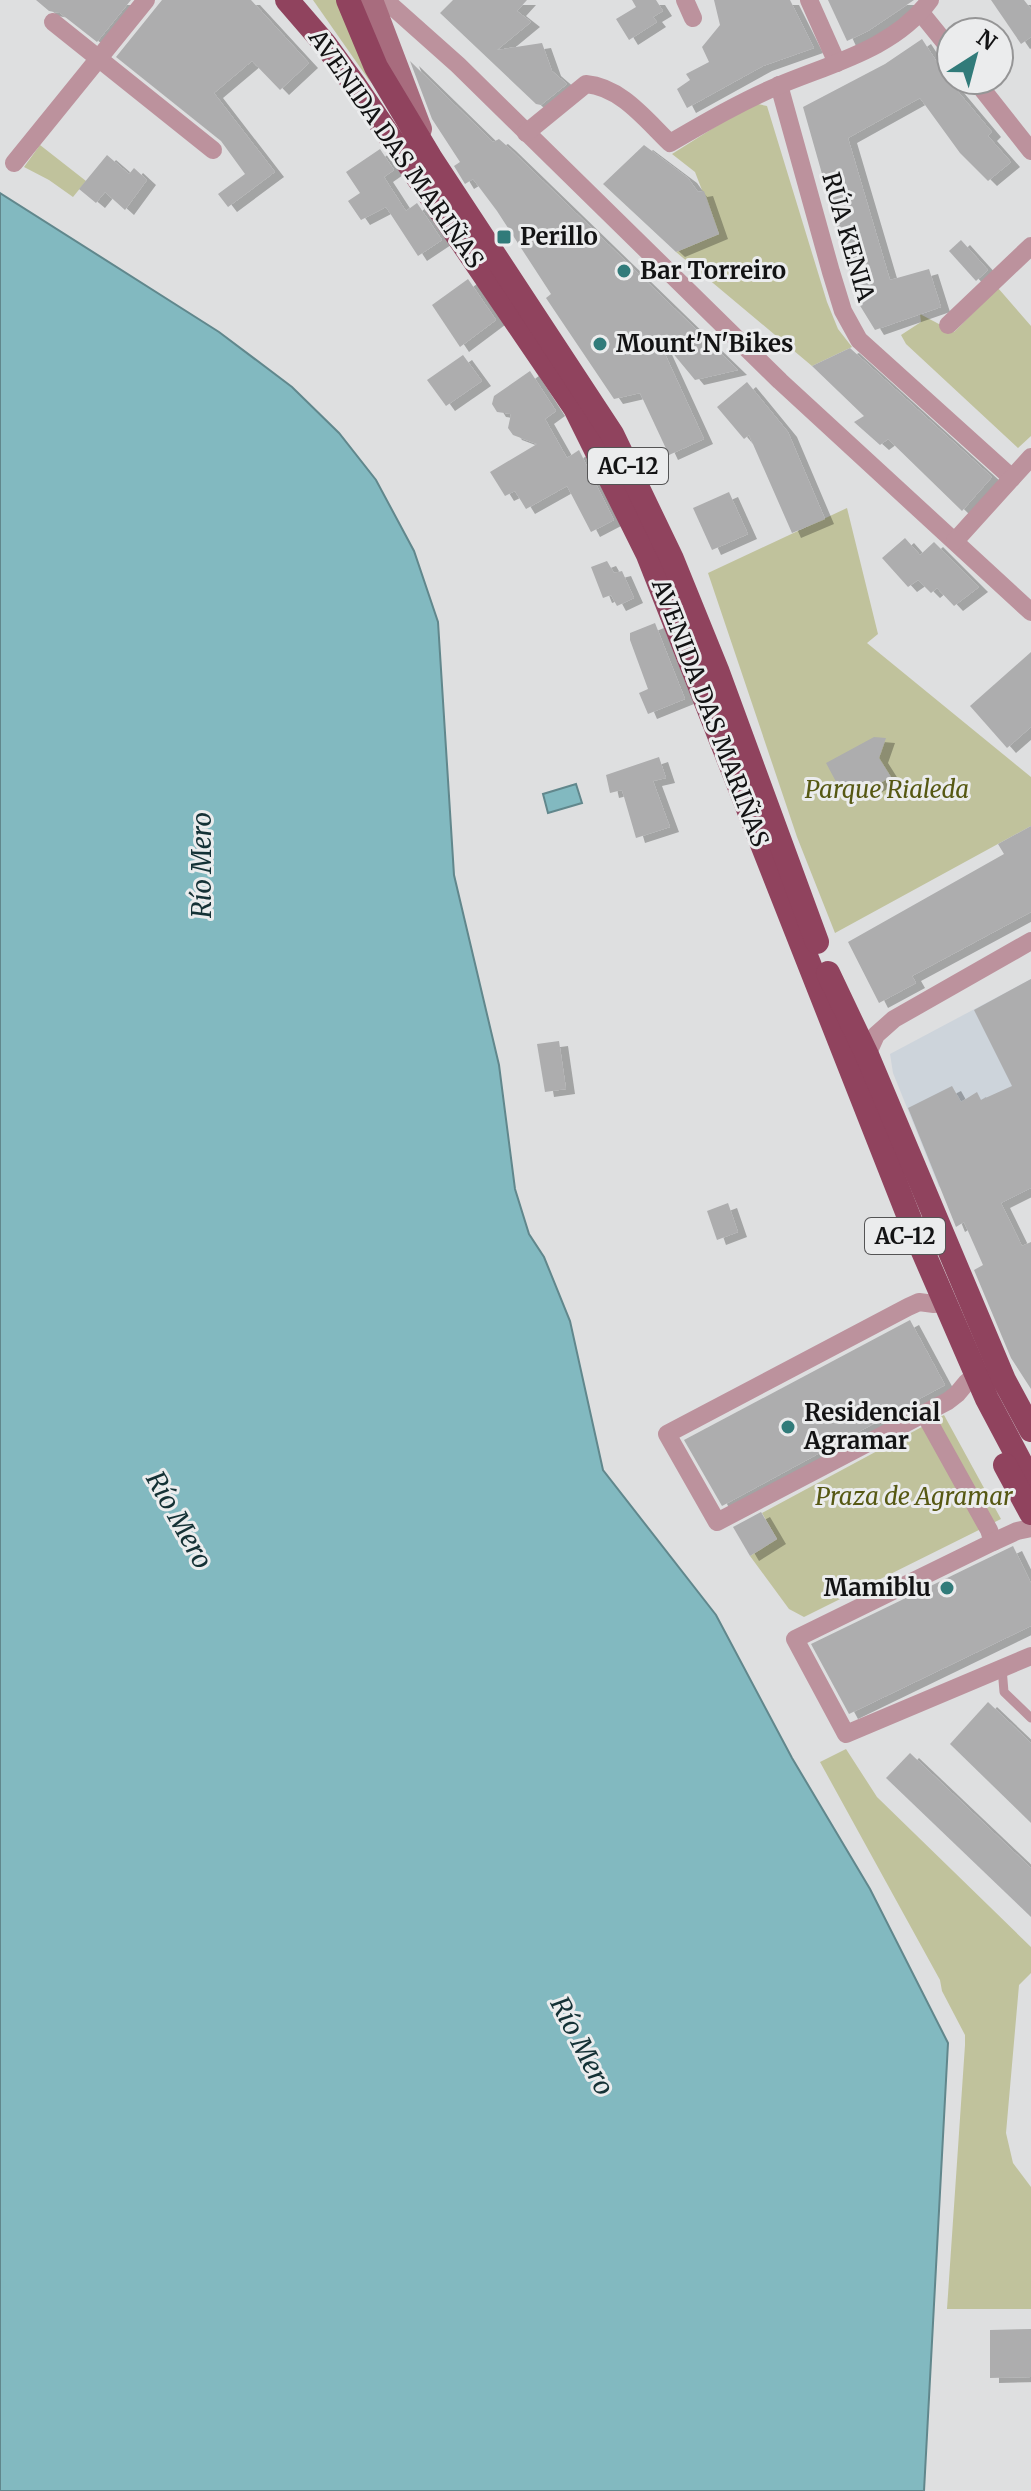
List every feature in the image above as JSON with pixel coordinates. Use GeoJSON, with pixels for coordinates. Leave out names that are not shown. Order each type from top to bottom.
{"type":"FeatureCollection","features":[{"type":"Feature","properties":{"kind":"highway","name":"AVENIDA DAS MARIÑAS"},"geometry":{"type":"LineString","coordinates":[[287,0],[354,84],[575,408],[648,555],[849,1071],[951,1318],[997,1420],[1031,1482]]}},
{"type":"Feature","properties":{"kind":"highway","name":"AVENIDA DAS MARIÑAS"},"geometry":{"type":"LineString","coordinates":[[348,0],[376,67],[430,157],[612,434],[672,559],[931,1236],[984,1359],[1031,1453]]}},
{"type":"Feature","properties":{"kind":"highway","name":"AC-12"},"geometry":{"type":"LineString","coordinates":[[803,950],[837,1060],[920,1276],[1009,1472],[1031,1513]]}},
{"type":"Feature","properties":{"kind":"highway","name":"AC-12"},"geometry":{"type":"LineString","coordinates":[[828,973],[867,1055],[1011,1395],[1031,1430]]}},
{"type":"Feature","properties":{"kind":"main road"},"geometry":{"type":"LineString","coordinates":[[371,0],[430,157]]}},
{"type":"Feature","properties":{"kind":"street"},"geometry":{"type":"LineString","coordinates":[[14,163],[146,0]]}},
{"type":"Feature","properties":{"kind":"street"},"geometry":{"type":"LineString","coordinates":[[385,0],[458,65],[780,381],[1031,612]]}},
{"type":"Feature","properties":{"kind":"street"},"geometry":{"type":"LineString","coordinates":[[685,0],[693,18]]}},
{"type":"Feature","properties":{"kind":"street"},"geometry":{"type":"LineString","coordinates":[[809,0],[837,63]]}},
{"type":"Feature","properties":{"kind":"street"},"geometry":{"type":"LineString","coordinates":[[526,133],[586,84],[611,91],[639,112],[670,143],[779,85],[867,51],[925,7]]}},
{"type":"Feature","properties":{"kind":"street"},"geometry":{"type":"LineString","coordinates":[[53,22],[213,150]]}},
{"type":"Feature","properties":{"kind":"street","name":"RÚA KENIA"},"geometry":{"type":"LineString","coordinates":[[779,85],[843,311],[859,340],[1012,478]]}},
{"type":"Feature","properties":{"kind":"street"},"geometry":{"type":"LineString","coordinates":[[988,96],[1031,151]]}},
{"type":"Feature","properties":{"kind":"street"},"geometry":{"type":"LineString","coordinates":[[948,325],[1031,246]]}},
{"type":"Feature","properties":{"kind":"street"},"geometry":{"type":"LineString","coordinates":[[955,541],[1031,457]]}},
{"type":"Feature","properties":{"kind":"street"},"geometry":{"type":"LineString","coordinates":[[867,1055],[876,1035],[894,1019],[1031,941]]}},
{"type":"Feature","properties":{"kind":"street"},"geometry":{"type":"LineString","coordinates":[[934,1304],[919,1302],[908,1307],[667,1434],[717,1522],[924,1413],[957,1394],[967,1382]]}},
{"type":"Feature","properties":{"kind":"street"},"geometry":{"type":"LineString","coordinates":[[924,1413],[993,1542]]}},
{"type":"Feature","properties":{"kind":"street"},"geometry":{"type":"LineString","coordinates":[[1031,1528],[993,1542],[795,1639],[846,1734],[1031,1656]]}},
{"type":"Feature","properties":{"kind":"lane"},"geometry":{"type":"LineString","coordinates":[[1002,1668],[1004,1692],[1031,1718]]}},
{"type":"Feature","properties":{"kind":"shaded area"},"geometry":{"type":"Polygon","coordinates":[[[1031,979],[1031,1141],[939,1187],[893,1073],[890,1054],[1031,979]]]}},
{"type":"Feature","properties":{"kind":"green space"},"geometry":{"type":"Polygon","coordinates":[[[313,0],[338,0],[371,83],[313,0]]]}},
{"type":"Feature","properties":{"kind":"green space"},"geometry":{"type":"Polygon","coordinates":[[[753,103],[767,106],[827,302],[838,329],[852,347],[812,366],[676,252],[719,234],[695,172],[672,154],[753,103]]]}},
{"type":"Feature","properties":{"kind":"green space"},"geometry":{"type":"Polygon","coordinates":[[[40,145],[86,181],[73,197],[24,167],[40,145]]]}},
{"type":"Feature","properties":{"kind":"green space"},"geometry":{"type":"Polygon","coordinates":[[[998,288],[1031,326],[1031,436],[1018,448],[906,344],[901,335],[921,322],[920,314],[954,332],[998,288]]]}},
{"type":"Feature","properties":{"kind":"green space","name":"Parque Rialeda"},"geometry":{"type":"Polygon","coordinates":[[[847,508],[878,634],[867,643],[1031,777],[1031,826],[835,933],[797,837],[708,573],[847,508]]]}},
{"type":"Feature","properties":{"kind":"green space","name":"Praza de Agramar"},"geometry":{"type":"Polygon","coordinates":[[[944,1415],[1001,1519],[804,1617],[789,1609],[750,1556],[777,1539],[762,1513],[944,1415]]]}},
{"type":"Feature","properties":{"kind":"green space"},"geometry":{"type":"Polygon","coordinates":[[[846,1749],[877,1797],[1031,1947],[1031,1973],[1019,1985],[1006,2133],[1013,2163],[1031,2187],[1031,2309],[947,2309],[965,2035],[942,1991],[940,1980],[820,1762],[846,1749]]]}},
{"type":"Feature","properties":{"kind":"water","name":"Río Mero"},"geometry":{"type":"Polygon","coordinates":[[[0,193],[219,332],[292,387],[339,433],[376,480],[414,551],[438,622],[454,875],[499,1065],[515,1189],[529,1234],[544,1257],[570,1321],[603,1470],[716,1615],[792,1758],[870,1889],[948,2043],[924,2491],[0,2491],[0,193]]]}},
{"type":"Feature","properties":{"kind":"water"},"geometry":{"type":"Polygon","coordinates":[[[576,784],[582,803],[548,813],[543,794],[576,784]]]}},
{"type":"Feature","properties":{"kind":"building"},"geometry":{"type":"Polygon","coordinates":[[[36,0],[131,0],[97,42],[60,13],[49,11],[36,0]]]}},
{"type":"Feature","properties":{"kind":"building"},"geometry":{"type":"Polygon","coordinates":[[[162,0],[251,0],[309,63],[280,90],[252,61],[214,93],[275,172],[228,207],[218,194],[245,174],[221,141],[116,57],[162,0]]]}},
{"type":"Feature","properties":{"kind":"building"},"geometry":{"type":"Polygon","coordinates":[[[453,0],[527,0],[517,11],[531,22],[497,50],[542,43],[552,71],[567,84],[541,105],[536,104],[440,13],[453,0]]]}},
{"type":"Feature","properties":{"kind":"building"},"geometry":{"type":"Polygon","coordinates":[[[632,0],[656,0],[663,11],[653,17],[657,22],[629,40],[616,19],[636,7],[632,0]]]}},
{"type":"Feature","properties":{"kind":"building"},"geometry":{"type":"Polygon","coordinates":[[[714,0],[790,0],[814,48],[763,66],[687,108],[677,89],[690,80],[686,74],[709,62],[702,47],[720,25],[714,0]]]}},
{"type":"Feature","properties":{"kind":"building"},"geometry":{"type":"Polygon","coordinates":[[[828,0],[914,0],[868,31],[847,41],[828,0]]]}},
{"type":"Feature","properties":{"kind":"building"},"geometry":{"type":"Polygon","coordinates":[[[991,0],[1024,0],[1031,9],[1031,37],[1021,44],[1015,35],[1015,16],[1002,16],[991,0]]]}},
{"type":"Feature","properties":{"kind":"building"},"geometry":{"type":"Polygon","coordinates":[[[922,39],[935,59],[935,96],[962,96],[992,132],[988,136],[1011,162],[988,181],[960,153],[920,98],[848,138],[890,280],[929,269],[941,307],[875,330],[859,304],[803,107],[885,64],[922,39]]]}},
{"type":"Feature","properties":{"kind":"building"},"geometry":{"type":"Polygon","coordinates":[[[410,61],[493,142],[499,139],[507,146],[738,370],[695,380],[661,339],[659,341],[704,439],[669,455],[640,393],[614,399],[546,298],[551,294],[497,211],[473,179],[465,184],[454,166],[460,162],[432,119],[410,61]]]}},
{"type":"Feature","properties":{"kind":"building"},"geometry":{"type":"Polygon","coordinates":[[[644,145],[688,178],[698,192],[704,191],[719,234],[676,252],[603,184],[644,145]]]}},
{"type":"Feature","properties":{"kind":"building"},"geometry":{"type":"Polygon","coordinates":[[[380,149],[394,170],[384,177],[406,211],[417,203],[442,240],[418,256],[386,207],[361,220],[348,201],[360,193],[346,172],[380,149]]]}},
{"type":"Feature","properties":{"kind":"building"},"geometry":{"type":"Polygon","coordinates":[[[107,155],[129,174],[134,168],[147,180],[125,210],[105,192],[96,203],[79,189],[107,155]]]}},
{"type":"Feature","properties":{"kind":"building"},"geometry":{"type":"Polygon","coordinates":[[[961,240],[988,270],[976,281],[949,251],[961,240]]]}},
{"type":"Feature","properties":{"kind":"building"},"geometry":{"type":"Polygon","coordinates":[[[468,279],[496,320],[460,347],[432,305],[468,279]]]}},
{"type":"Feature","properties":{"kind":"building"},"geometry":{"type":"Polygon","coordinates":[[[850,348],[992,477],[962,511],[888,439],[880,445],[854,422],[864,416],[812,366],[850,348]]]}},
{"type":"Feature","properties":{"kind":"building"},"geometry":{"type":"Polygon","coordinates":[[[463,355],[482,381],[446,406],[427,380],[463,355]]]}},
{"type":"Feature","properties":{"kind":"building"},"geometry":{"type":"Polygon","coordinates":[[[530,371],[556,411],[545,419],[567,458],[579,450],[614,520],[591,532],[567,486],[526,509],[515,491],[505,496],[490,472],[537,444],[513,435],[508,428],[511,414],[497,412],[492,404],[494,396],[530,371]]]}},
{"type":"Feature","properties":{"kind":"building"},"geometry":{"type":"Polygon","coordinates":[[[747,382],[788,432],[825,519],[792,533],[749,435],[744,439],[717,407],[747,382]]]}},
{"type":"Feature","properties":{"kind":"building"},"geometry":{"type":"Polygon","coordinates":[[[729,492],[748,534],[712,550],[693,508],[729,492]]]}},
{"type":"Feature","properties":{"kind":"building"},"geometry":{"type":"Polygon","coordinates":[[[905,538],[920,555],[934,542],[979,587],[954,606],[937,588],[931,593],[918,580],[908,587],[882,558],[905,538]]]}},
{"type":"Feature","properties":{"kind":"building"},"geometry":{"type":"Polygon","coordinates":[[[607,561],[614,573],[622,571],[634,598],[617,606],[611,595],[603,598],[591,567],[607,561]]]}},
{"type":"Feature","properties":{"kind":"building"},"geometry":{"type":"Polygon","coordinates":[[[655,623],[685,699],[648,714],[639,693],[648,689],[630,633],[655,623]]]}},
{"type":"Feature","properties":{"kind":"building"},"geometry":{"type":"Polygon","coordinates":[[[1031,652],[1031,727],[1007,748],[970,706],[1031,652]]]}},
{"type":"Feature","properties":{"kind":"building"},"geometry":{"type":"Polygon","coordinates":[[[874,737],[886,738],[879,758],[891,777],[859,795],[845,789],[841,791],[826,763],[874,737]]]}},
{"type":"Feature","properties":{"kind":"building"},"geometry":{"type":"Polygon","coordinates":[[[659,757],[666,778],[653,781],[670,827],[636,838],[622,790],[610,793],[606,775],[659,757]]]}},
{"type":"Feature","properties":{"kind":"building"},"geometry":{"type":"Polygon","coordinates":[[[1031,826],[1031,912],[912,976],[916,983],[879,1003],[848,942],[1004,854],[998,844],[1031,826]]]}},
{"type":"Feature","properties":{"kind":"building"},"geometry":{"type":"Polygon","coordinates":[[[1031,979],[1031,1188],[1001,1203],[1022,1246],[1031,1242],[1031,1389],[1011,1358],[974,1270],[983,1265],[964,1222],[956,1227],[908,1108],[952,1086],[961,1102],[977,1092],[981,1100],[1012,1086],[974,1010],[1031,979]]]}},
{"type":"Feature","properties":{"kind":"building"},"geometry":{"type":"Polygon","coordinates":[[[559,1041],[566,1089],[545,1092],[537,1044],[559,1041]]]}},
{"type":"Feature","properties":{"kind":"building"},"geometry":{"type":"Polygon","coordinates":[[[728,1203],[738,1232],[717,1240],[707,1211],[728,1203]]]}},
{"type":"Feature","properties":{"kind":"building","name":"Residencial Agramar"},"geometry":{"type":"Polygon","coordinates":[[[910,1320],[945,1385],[722,1506],[684,1440],[910,1320]]]}},
{"type":"Feature","properties":{"kind":"building"},"geometry":{"type":"Polygon","coordinates":[[[761,1512],[777,1539],[750,1556],[733,1527],[761,1512]]]}},
{"type":"Feature","properties":{"kind":"building"},"geometry":{"type":"Polygon","coordinates":[[[1013,1546],[1031,1583],[1031,1626],[849,1714],[811,1644],[1013,1546]]]}},
{"type":"Feature","properties":{"kind":"building"},"geometry":{"type":"Polygon","coordinates":[[[988,1702],[1031,1743],[1031,1823],[950,1744],[988,1702]]]}},
{"type":"Feature","properties":{"kind":"building"},"geometry":{"type":"Polygon","coordinates":[[[910,1753],[1031,1868],[1031,1917],[886,1778],[910,1753]]]}},
{"type":"Feature","properties":{"kind":"building"},"geometry":{"type":"Polygon","coordinates":[[[1031,2329],[1031,2377],[990,2378],[990,2330],[1031,2329]]]}},
{"type":"Feature","properties":{"kind":"place","name":"Perillo"},"geometry":{"type":"Point","coordinates":[504,237]}},
{"type":"Feature","properties":{"kind":"place","name":"Bar Torreiro"},"geometry":{"type":"Point","coordinates":[624,271]}},
{"type":"Feature","properties":{"kind":"place","name":"Mount'N'Bikes"},"geometry":{"type":"Point","coordinates":[600,344]}},
{"type":"Feature","properties":{"kind":"place","name":"Residencial Agramar"},"geometry":{"type":"Point","coordinates":[788,1427]}},
{"type":"Feature","properties":{"kind":"place","name":"Mamiblu"},"geometry":{"type":"Point","coordinates":[947,1588]}}]}
